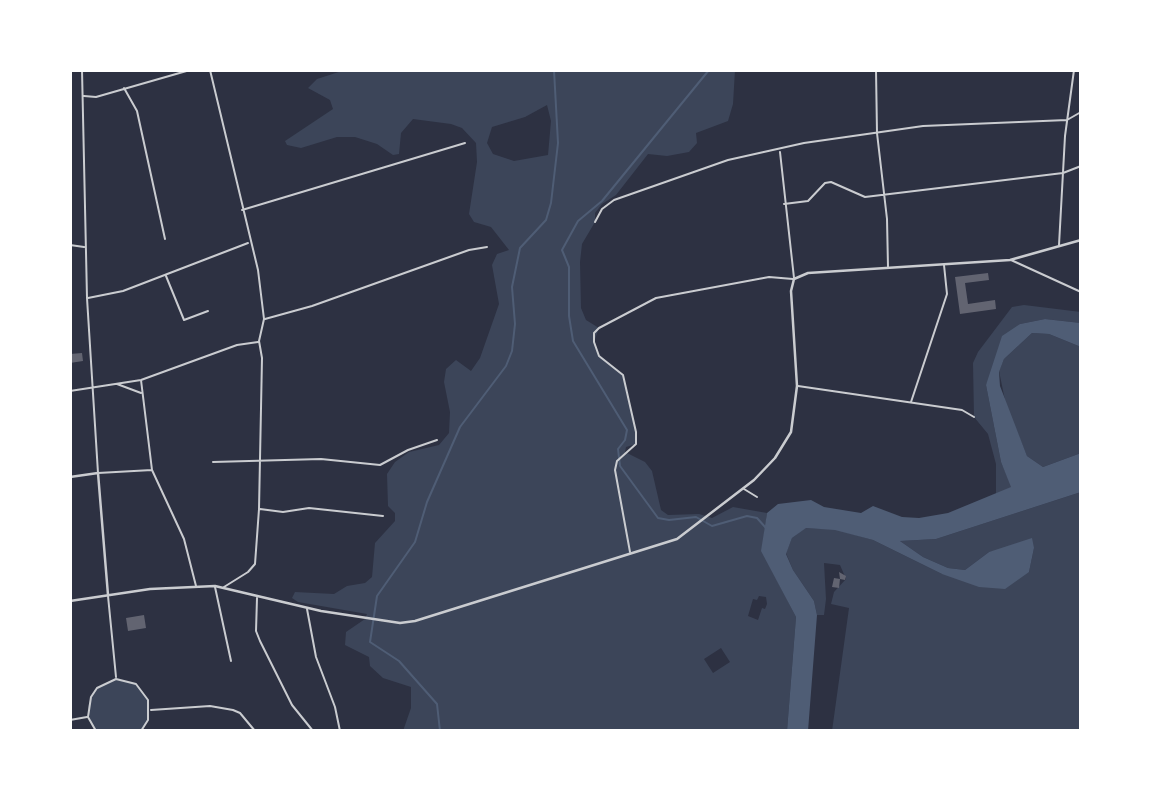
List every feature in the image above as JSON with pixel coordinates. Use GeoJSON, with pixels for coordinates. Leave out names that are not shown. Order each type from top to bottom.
{"type":"FeatureCollection","features":[{"type":"Feature","properties":{"kind":"street"},"geometry":{"type":"LineString","coordinates":[[82,70],[87,298],[98,473],[116,679]]}},
{"type":"Feature","properties":{"kind":"street"},"geometry":{"type":"LineString","coordinates":[[83,96],[96,97],[190,70]]}},
{"type":"Feature","properties":{"kind":"street"},"geometry":{"type":"LineString","coordinates":[[210,70],[241,210],[258,270],[264,319],[259,341],[262,358],[259,509],[255,564],[248,572],[224,587]]}},
{"type":"Feature","properties":{"kind":"street"},"geometry":{"type":"LineString","coordinates":[[876,70],[877,133],[888,268]]}},
{"type":"Feature","properties":{"kind":"street"},"geometry":{"type":"LineString","coordinates":[[1059,246],[1073,70]]}},
{"type":"Feature","properties":{"kind":"street"},"geometry":{"type":"LineString","coordinates":[[124,89],[136,111],[165,239]]}},
{"type":"Feature","properties":{"kind":"street"},"geometry":{"type":"LineString","coordinates":[[595,222],[602,209],[614,200],[667,179],[728,160],[804,143],[923,126],[1067,120],[1081,112]]}},
{"type":"Feature","properties":{"kind":"street"},"geometry":{"type":"LineString","coordinates":[[241,210],[465,143]]}},
{"type":"Feature","properties":{"kind":"street"},"geometry":{"type":"LineString","coordinates":[[70,601],[215,586],[365,619],[385,622],[415,621],[677,539],[743,488],[783,447],[793,421],[797,386],[791,291],[794,279],[779,150]]}},
{"type":"Feature","properties":{"kind":"street"},"geometry":{"type":"LineString","coordinates":[[784,204],[808,201],[825,183],[831,182],[865,197],[1063,173],[1081,166]]}},
{"type":"Feature","properties":{"kind":"street"},"geometry":{"type":"LineString","coordinates":[[630,552],[615,470],[617,460],[636,444],[636,432],[623,375],[599,356],[594,342],[594,333],[599,328],[656,298],[769,277],[794,279],[808,274],[1010,260],[1081,240]]}},
{"type":"Feature","properties":{"kind":"street"},"geometry":{"type":"LineString","coordinates":[[87,298],[122,291],[249,242]]}},
{"type":"Feature","properties":{"kind":"street"},"geometry":{"type":"LineString","coordinates":[[70,245],[85,247]]}},
{"type":"Feature","properties":{"kind":"street"},"geometry":{"type":"LineString","coordinates":[[264,319],[312,306],[469,250],[487,247]]}},
{"type":"Feature","properties":{"kind":"street"},"geometry":{"type":"LineString","coordinates":[[1010,260],[1081,292]]}},
{"type":"Feature","properties":{"kind":"street"},"geometry":{"type":"LineString","coordinates":[[911,403],[945,304],[947,294],[944,265]]}},
{"type":"Feature","properties":{"kind":"street"},"geometry":{"type":"LineString","coordinates":[[165,275],[184,320],[208,311]]}},
{"type":"Feature","properties":{"kind":"street"},"geometry":{"type":"LineString","coordinates":[[70,391],[141,380],[237,345],[259,341]]}},
{"type":"Feature","properties":{"kind":"street"},"geometry":{"type":"LineString","coordinates":[[141,380],[152,470],[184,539],[196,587]]}},
{"type":"Feature","properties":{"kind":"street"},"geometry":{"type":"LineString","coordinates":[[116,384],[142,394]]}},
{"type":"Feature","properties":{"kind":"street"},"geometry":{"type":"LineString","coordinates":[[797,386],[962,410],[974,417]]}},
{"type":"Feature","properties":{"kind":"street"},"geometry":{"type":"LineString","coordinates":[[214,462],[339,460],[380,465],[408,450],[437,440]]}},
{"type":"Feature","properties":{"kind":"street"},"geometry":{"type":"LineString","coordinates":[[70,477],[152,470]]}},
{"type":"Feature","properties":{"kind":"street"},"geometry":{"type":"LineString","coordinates":[[743,488],[757,498]]}},
{"type":"Feature","properties":{"kind":"street"},"geometry":{"type":"LineString","coordinates":[[259,509],[283,512],[309,508],[383,516]]}},
{"type":"Feature","properties":{"kind":"street"},"geometry":{"type":"LineString","coordinates":[[215,586],[231,661]]}},
{"type":"Feature","properties":{"kind":"street"},"geometry":{"type":"LineString","coordinates":[[257,597],[256,631],[260,641],[292,705],[313,731]]}},
{"type":"Feature","properties":{"kind":"street"},"geometry":{"type":"LineString","coordinates":[[307,608],[316,657],[335,707],[340,731]]}},
{"type":"Feature","properties":{"kind":"street"},"geometry":{"type":"LineString","coordinates":[[96,731],[88,717],[90,696],[97,688],[116,679],[136,684],[148,700],[150,710],[141,731]]}},
{"type":"Feature","properties":{"kind":"street"},"geometry":{"type":"LineString","coordinates":[[150,710],[210,706],[233,710],[240,713],[255,731]]}},
{"type":"Feature","properties":{"kind":"street"},"geometry":{"type":"LineString","coordinates":[[70,720],[88,717]]}},
{"type":"Feature","properties":{"kind":"shaded area"},"geometry":{"type":"Polygon","coordinates":[[[345,70],[735,70],[733,104],[728,121],[696,133],[697,143],[689,152],[667,156],[648,154],[616,195],[602,204],[595,213],[595,222],[582,244],[581,308],[586,320],[599,328],[594,342],[599,355],[623,375],[636,432],[636,444],[626,447],[625,452],[645,462],[652,471],[661,510],[668,515],[699,514],[712,518],[733,507],[767,513],[762,551],[796,617],[787,731],[403,731],[411,708],[411,687],[383,678],[370,666],[369,657],[345,645],[346,632],[365,619],[367,614],[298,602],[292,598],[295,592],[334,594],[347,586],[365,583],[372,577],[375,543],[395,521],[395,513],[388,506],[387,474],[395,462],[409,452],[439,445],[449,433],[450,412],[444,382],[446,369],[456,360],[471,371],[480,358],[499,304],[492,265],[497,254],[509,250],[491,227],[474,222],[469,214],[477,162],[476,143],[462,128],[413,119],[401,133],[399,154],[393,155],[377,144],[355,137],[337,137],[301,148],[287,145],[285,141],[333,109],[330,100],[308,88],[317,79],[345,70]],[[547,105],[525,117],[492,127],[487,143],[493,154],[514,161],[548,155],[551,121],[547,105]],[[759,596],[757,600],[753,599],[748,616],[758,620],[762,608],[765,609],[767,604],[766,597],[759,596]],[[721,648],[704,659],[713,673],[730,662],[721,648]]]}},
{"type":"Feature","properties":{"kind":"shaded area"},"geometry":{"type":"Polygon","coordinates":[[[1024,305],[1081,312],[1081,323],[1045,319],[1020,324],[986,385],[1001,462],[1012,487],[996,496],[996,464],[988,434],[974,417],[973,363],[978,352],[1012,307],[1024,305]]]}},
{"type":"Feature","properties":{"kind":"shaded area"},"geometry":{"type":"Polygon","coordinates":[[[1045,319],[1081,323],[1081,347],[1049,334],[1032,333],[1004,359],[999,372],[1000,386],[1027,456],[1043,467],[1081,453],[1081,492],[936,539],[900,541],[923,557],[948,568],[965,570],[989,552],[1032,538],[1034,548],[1029,572],[1005,589],[979,587],[942,574],[873,540],[835,530],[806,528],[792,538],[786,554],[793,570],[814,601],[817,615],[808,731],[787,731],[796,617],[761,551],[767,513],[778,504],[811,500],[824,507],[861,513],[873,506],[902,517],[919,518],[948,513],[1011,487],[1001,462],[986,385],[1002,336],[1020,324],[1045,319]]]}},
{"type":"Feature","properties":{"kind":"shaded area"},"geometry":{"type":"Polygon","coordinates":[[[1032,333],[1049,334],[1081,347],[1081,453],[1043,467],[1027,456],[1006,405],[999,371],[1004,359],[1032,333]]]}},
{"type":"Feature","properties":{"kind":"shaded area"},"geometry":{"type":"Polygon","coordinates":[[[1081,492],[1081,731],[832,731],[849,608],[831,604],[834,592],[846,579],[840,565],[824,563],[824,615],[817,615],[814,601],[793,570],[786,553],[792,538],[805,528],[835,529],[873,540],[942,574],[1029,572],[1034,548],[989,552],[965,570],[948,568],[923,557],[900,541],[936,539],[1081,492]]]}},
{"type":"Feature","properties":{"kind":"shaded area"},"geometry":{"type":"Polygon","coordinates":[[[116,679],[136,684],[148,700],[148,720],[141,731],[96,731],[91,725],[88,707],[91,697],[97,688],[116,679]]]}},
{"type":"Feature","properties":{"kind":"building"},"geometry":{"type":"Polygon","coordinates":[[[988,273],[989,280],[965,283],[968,304],[995,300],[996,309],[960,314],[955,277],[988,273]]]}},
{"type":"Feature","properties":{"kind":"building"},"geometry":{"type":"Polygon","coordinates":[[[82,353],[83,361],[70,363],[70,354],[82,353]]]}},
{"type":"Feature","properties":{"kind":"building"},"geometry":{"type":"Polygon","coordinates":[[[839,572],[846,576],[845,580],[840,579],[839,572]]]}},
{"type":"Feature","properties":{"kind":"building"},"geometry":{"type":"Polygon","coordinates":[[[834,578],[840,579],[839,588],[832,587],[834,578]]]}},
{"type":"Feature","properties":{"kind":"building"},"geometry":{"type":"Polygon","coordinates":[[[144,615],[146,628],[128,631],[126,618],[144,615]]]}},
{"type":"Feature","properties":{"kind":"waterway"},"geometry":{"type":"LineString","coordinates":[[440,731],[437,704],[399,661],[370,642],[377,596],[415,542],[427,502],[460,427],[506,366],[512,351],[515,324],[512,287],[520,248],[546,220],[551,203],[558,143],[554,70]]}},
{"type":"Feature","properties":{"kind":"waterway"},"geometry":{"type":"LineString","coordinates":[[709,70],[602,201],[578,221],[562,250],[569,267],[569,316],[573,341],[627,430],[625,440],[618,449],[620,466],[658,518],[669,520],[696,517],[712,526],[747,516],[757,518],[766,528]]}}]}
